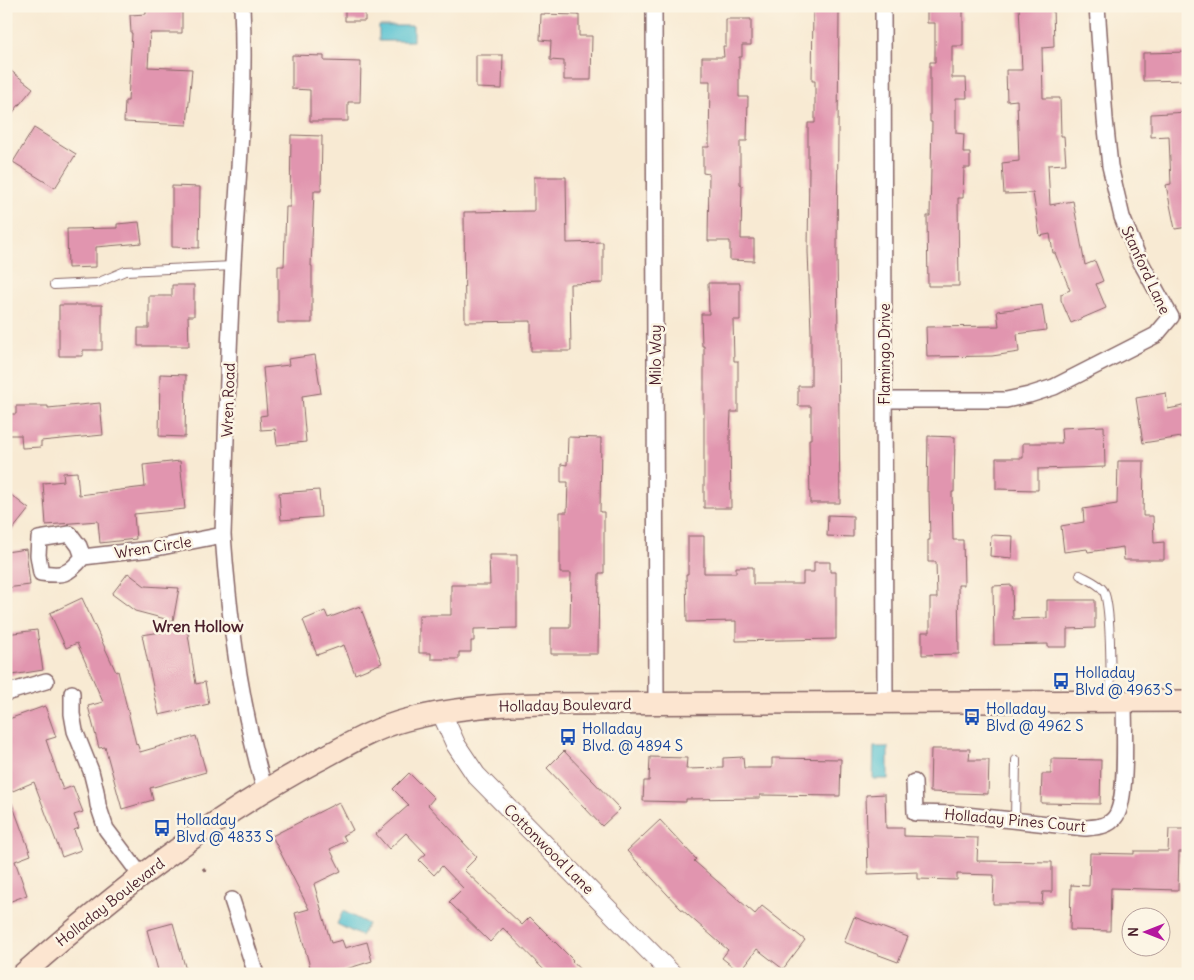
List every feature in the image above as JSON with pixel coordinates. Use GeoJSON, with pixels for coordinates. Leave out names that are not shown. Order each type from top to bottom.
{"type":"FeatureCollection","features":[{"type":"Feature","properties":{"kind":"main road","name":"Holladay Boulevard"},"geometry":{"type":"LineString","coordinates":[[23,974],[75,929],[221,818],[302,769],[369,734],[405,720],[466,708],[523,704],[1188,701]]}},
{"type":"Feature","properties":{"kind":"street","name":"Wren Road"},"geometry":{"type":"LineString","coordinates":[[242,6],[244,50],[243,112],[233,266],[223,535],[226,578],[236,657],[252,747],[264,791]]}},
{"type":"Feature","properties":{"kind":"street","name":"Milo Way"},"geometry":{"type":"LineString","coordinates":[[654,6],[656,704]]}},
{"type":"Feature","properties":{"kind":"street","name":"Flamingo Drive"},"geometry":{"type":"LineString","coordinates":[[884,6],[885,702]]}},
{"type":"Feature","properties":{"kind":"street","name":"Stanford Lane"},"geometry":{"type":"LineString","coordinates":[[884,400],[1006,400],[1029,395],[1054,387],[1156,335],[1171,317],[1139,259],[1122,217],[1110,166],[1097,6]]}},
{"type":"Feature","properties":{"kind":"street","name":"Wren Circle"},"geometry":{"type":"LineString","coordinates":[[83,557],[151,549],[223,535]]}},
{"type":"Feature","properties":{"kind":"street"},"geometry":{"type":"LineString","coordinates":[[6,693],[46,682]]}},
{"type":"Feature","properties":{"kind":"street"},"geometry":{"type":"LineString","coordinates":[[72,694],[72,714],[75,731],[91,771],[98,805],[106,829],[142,877]]}},
{"type":"Feature","properties":{"kind":"street","name":"Holladay Pines Court"},"geometry":{"type":"LineString","coordinates":[[914,782],[915,813],[1015,819],[1085,828],[1103,826],[1116,817],[1122,801],[1117,701]]}},
{"type":"Feature","properties":{"kind":"street","name":"Cottonwood Lane"},"geometry":{"type":"LineString","coordinates":[[442,712],[456,745],[476,775],[672,974]]}},
{"type":"Feature","properties":{"kind":"street"},"geometry":{"type":"LineString","coordinates":[[232,900],[256,974]]}},
{"type":"Feature","properties":{"kind":"lane"},"geometry":{"type":"LineString","coordinates":[[54,285],[97,283],[125,271],[233,266]]}},
{"type":"Feature","properties":{"kind":"lane"},"geometry":{"type":"LineString","coordinates":[[1080,575],[1096,584],[1104,592],[1117,701]]}},
{"type":"Feature","properties":{"kind":"lane"},"geometry":{"type":"LineString","coordinates":[[1015,819],[1016,760]]}},
{"type":"Feature","properties":{"kind":"path"},"geometry":{"type":"LineString","coordinates":[[203,868],[206,872]]}},
{"type":"Feature","properties":{"kind":"water"},"geometry":{"type":"Polygon","coordinates":[[[379,26],[413,26],[413,41],[379,41],[379,26]]]}},
{"type":"Feature","properties":{"kind":"water"},"geometry":{"type":"Polygon","coordinates":[[[874,747],[888,747],[888,779],[873,779],[874,747]]]}},
{"type":"Feature","properties":{"kind":"water"},"geometry":{"type":"Polygon","coordinates":[[[343,911],[368,924],[361,936],[337,924],[343,911]]]}},
{"type":"Feature","properties":{"kind":"building"},"geometry":{"type":"Polygon","coordinates":[[[146,6],[182,6],[182,33],[150,33],[148,67],[192,69],[187,125],[124,122],[125,101],[128,101],[132,33],[130,15],[146,14],[146,6]]]}},
{"type":"Feature","properties":{"kind":"building"},"geometry":{"type":"Polygon","coordinates":[[[345,6],[365,6],[365,21],[345,21],[345,6]]]}},
{"type":"Feature","properties":{"kind":"building"},"geometry":{"type":"Polygon","coordinates":[[[927,6],[963,6],[963,46],[952,46],[952,78],[966,78],[967,98],[956,98],[956,133],[964,134],[963,153],[970,153],[970,168],[964,168],[963,198],[958,198],[959,286],[928,286],[927,216],[930,216],[932,122],[930,122],[930,62],[935,62],[935,23],[927,23],[927,6]]]}},
{"type":"Feature","properties":{"kind":"building"},"geometry":{"type":"Polygon","coordinates":[[[1019,6],[1053,6],[1054,47],[1042,48],[1043,98],[1060,98],[1061,136],[1064,136],[1066,164],[1048,165],[1050,205],[1073,201],[1085,265],[1095,261],[1103,281],[1096,284],[1106,308],[1071,323],[1061,300],[1061,294],[1070,290],[1055,253],[1053,253],[1050,234],[1040,236],[1033,193],[1004,194],[1002,163],[1019,161],[1017,100],[1007,101],[1006,70],[1022,70],[1019,6]]]}},
{"type":"Feature","properties":{"kind":"building"},"geometry":{"type":"Polygon","coordinates":[[[813,11],[839,11],[837,251],[840,503],[810,503],[809,439],[811,439],[811,406],[798,406],[798,386],[811,386],[808,123],[815,123],[815,81],[812,81],[813,11]]]}},
{"type":"Feature","properties":{"kind":"building"},"geometry":{"type":"Polygon","coordinates":[[[541,14],[579,15],[579,36],[592,36],[591,80],[564,80],[564,61],[550,60],[551,41],[540,40],[541,14]]]}},
{"type":"Feature","properties":{"kind":"building"},"geometry":{"type":"Polygon","coordinates":[[[726,19],[751,19],[751,45],[742,45],[742,57],[739,57],[739,97],[748,97],[747,141],[740,141],[740,184],[742,185],[741,239],[754,239],[754,261],[730,260],[730,241],[708,241],[709,174],[703,173],[703,147],[709,147],[710,81],[702,81],[702,57],[724,57],[723,46],[726,46],[726,19]]]}},
{"type":"Feature","properties":{"kind":"building"},"geometry":{"type":"Polygon","coordinates":[[[1188,52],[1188,80],[1143,81],[1143,53],[1188,52]]]}},
{"type":"Feature","properties":{"kind":"building"},"geometry":{"type":"Polygon","coordinates":[[[292,55],[324,56],[324,61],[361,62],[360,102],[348,102],[348,121],[310,121],[310,90],[292,89],[292,55]]]}},
{"type":"Feature","properties":{"kind":"building"},"geometry":{"type":"Polygon","coordinates":[[[476,55],[503,55],[502,89],[476,88],[476,55]]]}},
{"type":"Feature","properties":{"kind":"building"},"geometry":{"type":"Polygon","coordinates":[[[6,67],[33,88],[6,121],[6,67]]]}},
{"type":"Feature","properties":{"kind":"building"},"geometry":{"type":"Polygon","coordinates":[[[1188,112],[1188,227],[1175,229],[1166,185],[1171,184],[1169,136],[1151,137],[1151,114],[1188,112]]]}},
{"type":"Feature","properties":{"kind":"building"},"geometry":{"type":"Polygon","coordinates":[[[34,128],[76,154],[55,188],[13,162],[34,128]]]}},
{"type":"Feature","properties":{"kind":"building"},"geometry":{"type":"Polygon","coordinates":[[[291,135],[322,136],[321,191],[314,191],[311,266],[312,323],[278,323],[278,266],[284,266],[286,207],[290,207],[291,135]]]}},
{"type":"Feature","properties":{"kind":"building"},"geometry":{"type":"Polygon","coordinates":[[[534,177],[566,177],[567,243],[603,242],[603,283],[570,284],[571,351],[531,351],[531,321],[465,322],[464,212],[534,211],[534,177]]]}},
{"type":"Feature","properties":{"kind":"building"},"geometry":{"type":"Polygon","coordinates":[[[172,186],[200,187],[199,248],[172,247],[172,186]]]}},
{"type":"Feature","properties":{"kind":"building"},"geometry":{"type":"Polygon","coordinates":[[[139,222],[142,243],[96,247],[96,267],[68,268],[67,229],[117,228],[117,224],[139,222]]]}},
{"type":"Feature","properties":{"kind":"building"},"geometry":{"type":"Polygon","coordinates":[[[708,283],[740,283],[740,320],[733,320],[734,361],[738,361],[738,412],[731,412],[731,508],[704,508],[704,346],[702,346],[701,314],[709,314],[708,283]]]}},
{"type":"Feature","properties":{"kind":"building"},"geometry":{"type":"Polygon","coordinates":[[[172,285],[194,285],[194,316],[188,316],[189,346],[138,346],[138,328],[149,328],[149,296],[172,296],[172,285]]]}},
{"type":"Feature","properties":{"kind":"building"},"geometry":{"type":"Polygon","coordinates":[[[59,305],[102,305],[102,350],[83,350],[83,356],[59,356],[59,305]]]}},
{"type":"Feature","properties":{"kind":"building"},"geometry":{"type":"Polygon","coordinates":[[[1042,305],[1046,330],[1017,334],[1019,352],[992,356],[927,357],[926,327],[999,326],[997,311],[1042,305]]]}},
{"type":"Feature","properties":{"kind":"building"},"geometry":{"type":"Polygon","coordinates":[[[315,355],[321,393],[302,396],[306,442],[277,445],[275,429],[261,430],[260,416],[267,415],[263,368],[289,365],[288,359],[315,355]]]}},
{"type":"Feature","properties":{"kind":"building"},"geometry":{"type":"Polygon","coordinates":[[[160,374],[186,375],[185,437],[159,436],[160,374]]]}},
{"type":"Feature","properties":{"kind":"building"},"geometry":{"type":"Polygon","coordinates":[[[1166,393],[1168,409],[1188,405],[1188,436],[1143,443],[1136,398],[1166,393]]]}},
{"type":"Feature","properties":{"kind":"building"},"geometry":{"type":"Polygon","coordinates":[[[100,403],[103,435],[41,441],[41,447],[22,448],[21,435],[6,435],[6,414],[16,414],[16,406],[48,406],[48,408],[100,403]]]}},
{"type":"Feature","properties":{"kind":"building"},"geometry":{"type":"Polygon","coordinates":[[[1104,426],[1105,467],[1038,469],[1038,490],[996,489],[996,458],[1023,458],[1023,443],[1062,443],[1061,428],[1104,426]]]}},
{"type":"Feature","properties":{"kind":"building"},"geometry":{"type":"Polygon","coordinates":[[[928,436],[955,437],[954,492],[952,492],[953,540],[963,540],[964,585],[958,585],[959,654],[922,655],[922,632],[930,632],[930,598],[937,598],[936,562],[928,562],[928,540],[930,540],[929,492],[927,492],[928,436]]]}},
{"type":"Feature","properties":{"kind":"building"},"geometry":{"type":"Polygon","coordinates":[[[568,437],[601,438],[600,512],[604,512],[604,573],[599,573],[598,654],[551,654],[551,628],[570,628],[571,573],[560,573],[560,512],[567,512],[568,482],[561,482],[561,464],[567,465],[568,437]]]}},
{"type":"Feature","properties":{"kind":"building"},"geometry":{"type":"Polygon","coordinates":[[[180,461],[185,509],[134,514],[136,539],[100,543],[98,521],[46,525],[43,483],[64,481],[63,473],[77,472],[79,495],[145,487],[143,465],[180,461]]]}},
{"type":"Feature","properties":{"kind":"building"},"geometry":{"type":"Polygon","coordinates":[[[1118,461],[1144,461],[1143,516],[1153,516],[1154,543],[1164,542],[1164,560],[1124,560],[1123,547],[1088,552],[1087,549],[1064,552],[1061,526],[1084,522],[1083,509],[1117,504],[1118,461]]]}},
{"type":"Feature","properties":{"kind":"building"},"geometry":{"type":"Polygon","coordinates":[[[319,490],[321,517],[281,520],[279,493],[319,490]]]}},
{"type":"Feature","properties":{"kind":"building"},"geometry":{"type":"Polygon","coordinates":[[[6,491],[29,509],[6,538],[6,491]]]}},
{"type":"Feature","properties":{"kind":"building"},"geometry":{"type":"Polygon","coordinates":[[[828,515],[853,516],[853,537],[827,536],[828,515]]]}},
{"type":"Feature","properties":{"kind":"building"},"geometry":{"type":"Polygon","coordinates":[[[991,535],[1013,536],[1012,558],[990,556],[991,535]]]}},
{"type":"Feature","properties":{"kind":"building"},"geometry":{"type":"Polygon","coordinates":[[[688,536],[704,536],[704,573],[736,573],[736,567],[753,567],[753,584],[803,584],[803,572],[814,572],[814,562],[830,562],[830,572],[836,572],[836,639],[736,641],[736,621],[687,622],[686,574],[688,574],[688,536]]]}},
{"type":"Feature","properties":{"kind":"building"},"geometry":{"type":"Polygon","coordinates":[[[26,549],[30,585],[6,588],[6,552],[26,549]]]}},
{"type":"Feature","properties":{"kind":"building"},"geometry":{"type":"Polygon","coordinates":[[[489,555],[517,555],[517,628],[474,629],[474,641],[471,641],[471,652],[459,652],[459,659],[431,659],[431,653],[419,653],[419,615],[451,615],[451,585],[490,585],[489,555]]]}},
{"type":"Feature","properties":{"kind":"building"},"geometry":{"type":"Polygon","coordinates":[[[128,573],[145,586],[179,588],[173,621],[135,611],[112,594],[128,573]]]}},
{"type":"Feature","properties":{"kind":"building"},"geometry":{"type":"Polygon","coordinates":[[[1012,585],[1013,619],[1047,618],[1047,600],[1095,600],[1095,628],[1067,629],[1067,647],[1048,647],[1048,644],[994,645],[993,586],[1012,585]]]}},
{"type":"Feature","properties":{"kind":"building"},"geometry":{"type":"Polygon","coordinates":[[[82,598],[116,672],[118,671],[136,744],[140,752],[196,736],[206,772],[150,788],[153,800],[122,809],[105,747],[99,748],[88,706],[103,702],[77,643],[66,648],[50,613],[82,598]]]}},
{"type":"Feature","properties":{"kind":"building"},"geometry":{"type":"Polygon","coordinates":[[[360,606],[382,663],[355,674],[344,645],[317,655],[303,620],[325,611],[328,618],[360,606]]]}},
{"type":"Feature","properties":{"kind":"building"},"geometry":{"type":"Polygon","coordinates":[[[187,628],[196,684],[205,682],[209,704],[159,715],[142,635],[187,628]]]}},
{"type":"Feature","properties":{"kind":"building"},"geometry":{"type":"Polygon","coordinates":[[[37,630],[43,670],[6,676],[6,634],[37,630]]]}},
{"type":"Feature","properties":{"kind":"building"},"geometry":{"type":"Polygon","coordinates":[[[45,706],[56,737],[46,740],[63,790],[73,786],[83,812],[74,815],[79,828],[74,830],[81,850],[62,857],[34,782],[8,793],[31,855],[15,861],[27,895],[6,903],[6,720],[45,706]]]}},
{"type":"Feature","properties":{"kind":"building"},"geometry":{"type":"Polygon","coordinates":[[[931,749],[970,749],[969,760],[989,760],[988,794],[930,792],[931,749]]]}},
{"type":"Feature","properties":{"kind":"building"},"geometry":{"type":"Polygon","coordinates":[[[564,751],[620,809],[602,826],[547,768],[564,751]]]}},
{"type":"Feature","properties":{"kind":"building"},"geometry":{"type":"Polygon","coordinates":[[[650,757],[687,758],[686,769],[723,768],[723,758],[743,757],[744,768],[772,768],[772,758],[841,759],[840,796],[760,795],[760,798],[686,799],[686,802],[643,801],[644,781],[649,781],[650,757]]]}},
{"type":"Feature","properties":{"kind":"building"},"geometry":{"type":"Polygon","coordinates":[[[1051,759],[1101,760],[1100,804],[1041,803],[1042,774],[1051,774],[1051,759]]]}},
{"type":"Feature","properties":{"kind":"building"},"geometry":{"type":"Polygon","coordinates":[[[409,773],[434,798],[428,805],[477,857],[464,870],[522,925],[530,917],[573,960],[584,974],[548,974],[503,928],[490,942],[449,902],[463,888],[442,866],[434,875],[419,860],[426,854],[406,833],[389,849],[376,834],[409,805],[393,789],[409,773]]]}},
{"type":"Feature","properties":{"kind":"building"},"geometry":{"type":"Polygon","coordinates":[[[885,794],[886,828],[904,828],[904,836],[978,838],[977,861],[1052,862],[1052,892],[1043,892],[1042,904],[993,904],[994,875],[957,874],[957,880],[918,879],[918,872],[868,874],[866,795],[885,794]]]}},
{"type":"Feature","properties":{"kind":"building"},"geometry":{"type":"Polygon","coordinates":[[[339,802],[353,830],[343,835],[346,841],[330,849],[341,871],[314,884],[331,943],[342,940],[345,948],[367,942],[372,961],[330,974],[312,974],[295,913],[309,909],[272,836],[339,802]]]}},
{"type":"Feature","properties":{"kind":"building"},"geometry":{"type":"Polygon","coordinates":[[[660,820],[696,859],[694,861],[755,914],[762,906],[805,940],[783,969],[757,949],[740,972],[722,958],[728,950],[680,908],[627,851],[660,820]]]}},
{"type":"Feature","properties":{"kind":"building"},"geometry":{"type":"Polygon","coordinates":[[[1169,829],[1188,829],[1188,852],[1179,852],[1178,890],[1111,888],[1110,931],[1070,930],[1071,885],[1089,886],[1090,853],[1134,854],[1134,851],[1168,851],[1169,829]]]}},
{"type":"Feature","properties":{"kind":"building"},"geometry":{"type":"Polygon","coordinates":[[[854,917],[908,937],[898,962],[844,942],[854,917]]]}},
{"type":"Feature","properties":{"kind":"building"},"geometry":{"type":"Polygon","coordinates":[[[173,923],[187,974],[159,974],[147,930],[173,923]]]}},
{"type":"Feature","properties":{"kind":"place","name":"Holladay Blvd @ 4963 S"},"geometry":{"type":"Point","coordinates":[1061,681]}},
{"type":"Feature","properties":{"kind":"place","name":"Holladay Blvd @ 4962 S"},"geometry":{"type":"Point","coordinates":[972,717]}},
{"type":"Feature","properties":{"kind":"place","name":"Holladay Blvd. @ 4894 S"},"geometry":{"type":"Point","coordinates":[568,737]}},
{"type":"Feature","properties":{"kind":"place","name":"Holladay Blvd @ 4833 S"},"geometry":{"type":"Point","coordinates":[162,828]}},
{"type":"Feature","properties":{"kind":"district","name":"Wren Hollow"},"geometry":{"type":"Point","coordinates":[198,626]}}]}
